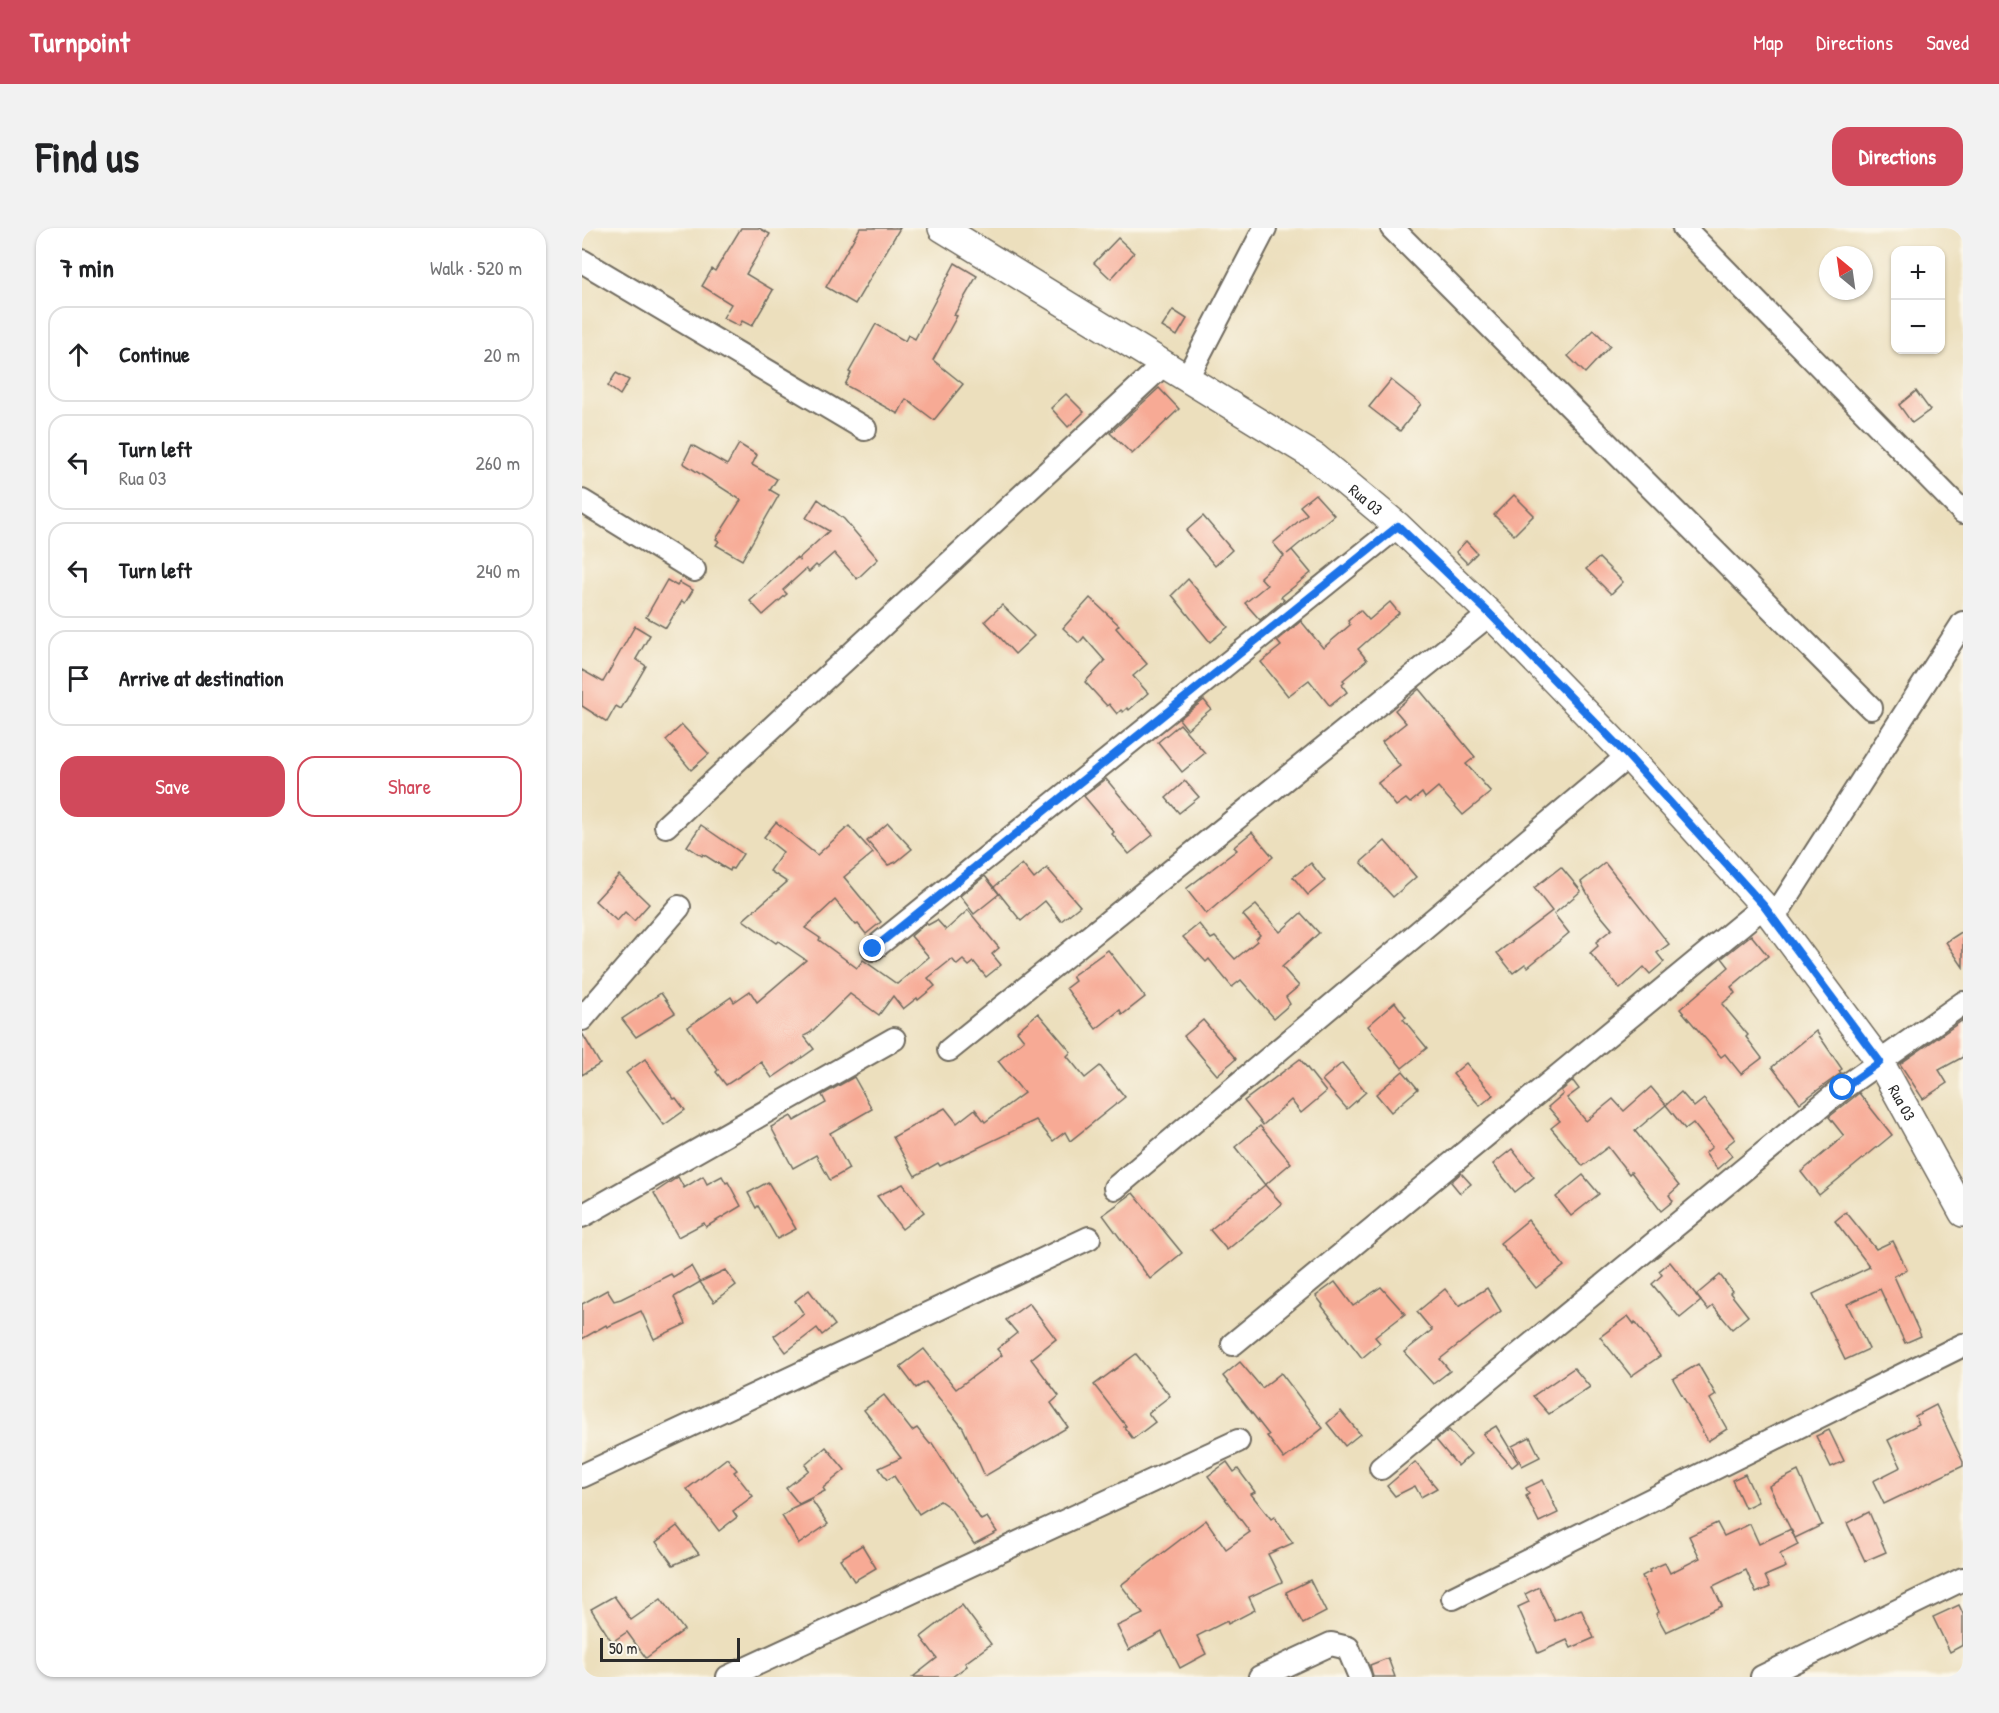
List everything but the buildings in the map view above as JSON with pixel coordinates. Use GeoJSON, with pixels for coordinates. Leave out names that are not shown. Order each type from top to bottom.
{"type":"FeatureCollection","features":[{"type":"Feature","properties":{"kind":"street","name":"Rua 03"},"geometry":{"type":"LineString","coordinates":[[942,228],[1315,457],[1398,526],[1490,614],[1628,756],[1768,912],[1880,1062],[1963,1213]]}},
{"type":"Feature","properties":{"kind":"street"},"geometry":{"type":"LineString","coordinates":[[666,826],[1175,371],[1265,228]]}},
{"type":"Feature","properties":{"kind":"street"},"geometry":{"type":"LineString","coordinates":[[1392,228],[1871,708]]}},
{"type":"Feature","properties":{"kind":"street"},"geometry":{"type":"LineString","coordinates":[[1684,228],[1963,512]]}},
{"type":"Feature","properties":{"kind":"street"},"geometry":{"type":"LineString","coordinates":[[582,261],[865,429]]}},
{"type":"Feature","properties":{"kind":"street"},"geometry":{"type":"LineString","coordinates":[[582,501],[694,570]]}},
{"type":"Feature","properties":{"kind":"street"},"geometry":{"type":"LineString","coordinates":[[873,949],[1398,526]]}},
{"type":"Feature","properties":{"kind":"street"},"geometry":{"type":"LineString","coordinates":[[949,1050],[1490,614]]}},
{"type":"Feature","properties":{"kind":"street"},"geometry":{"type":"LineString","coordinates":[[1233,1344],[1768,912],[1963,623]]}},
{"type":"Feature","properties":{"kind":"street"},"geometry":{"type":"LineString","coordinates":[[1115,1188],[1628,756]]}},
{"type":"Feature","properties":{"kind":"street"},"geometry":{"type":"LineString","coordinates":[[582,1019],[679,907]]}},
{"type":"Feature","properties":{"kind":"street"},"geometry":{"type":"LineString","coordinates":[[1381,1468],[1843,1088],[1963,1003]]}},
{"type":"Feature","properties":{"kind":"street"},"geometry":{"type":"LineString","coordinates":[[582,1216],[894,1039]]}},
{"type":"Feature","properties":{"kind":"street"},"geometry":{"type":"LineString","coordinates":[[582,1476],[1089,1239]]}},
{"type":"Feature","properties":{"kind":"street"},"geometry":{"type":"LineString","coordinates":[[1453,1598],[1963,1345]]}},
{"type":"Feature","properties":{"kind":"street"},"geometry":{"type":"LineString","coordinates":[[728,1677],[1238,1441]]}},
{"type":"Feature","properties":{"kind":"street"},"geometry":{"type":"LineString","coordinates":[[1762,1677],[1963,1579]]}},
{"type":"Feature","properties":{"kind":"street"},"geometry":{"type":"LineString","coordinates":[[1260,1677],[1330,1644],[1348,1648],[1360,1677]]}},
{"type":"Feature","properties":{"kind":"route"},"geometry":{"type":"LineString","coordinates":[[873,949],[1398,526],[1490,614],[1628,756],[1764,906],[1880,1062],[1843,1088]]}}]}
